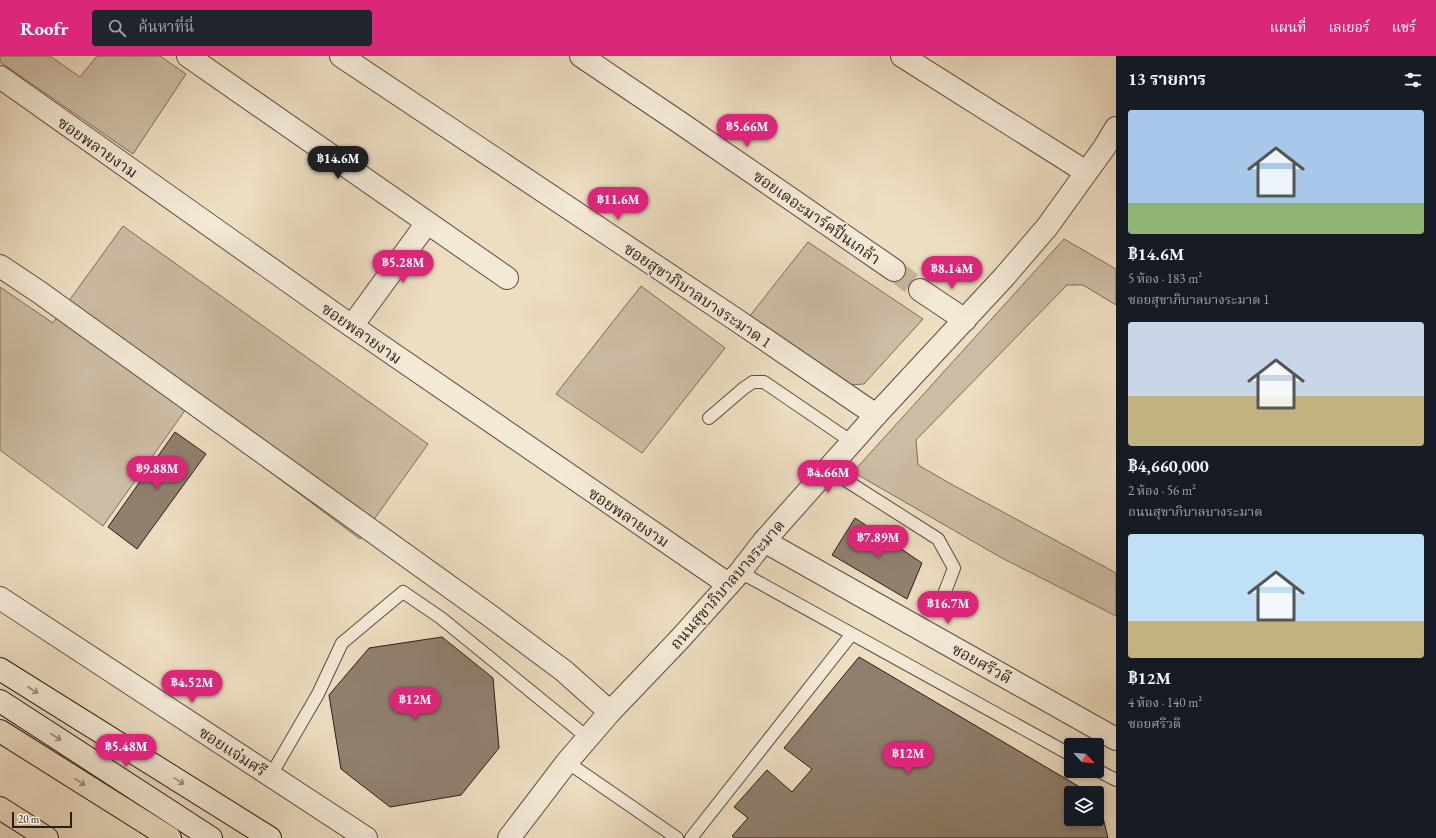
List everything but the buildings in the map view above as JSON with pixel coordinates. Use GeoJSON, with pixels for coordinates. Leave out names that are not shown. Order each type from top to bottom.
{"type":"FeatureCollection","features":[{"type":"Feature","properties":{"kind":"highway"},"geometry":{"type":"LineString","coordinates":[[0,731],[170,838]]}},
{"type":"Feature","properties":{"kind":"highway"},"geometry":{"type":"LineString","coordinates":[[0,808],[47,838]]}},
{"type":"Feature","properties":{"kind":"street"},"geometry":{"type":"LineString","coordinates":[[188,56],[507,278]]}},
{"type":"Feature","properties":{"kind":"street","name":"ซอยสุขาภิบาลบางระมาด 1"},"geometry":{"type":"LineString","coordinates":[[341,56],[876,415]]}},
{"type":"Feature","properties":{"kind":"street","name":"ซอยเดอะมาร์คปิ่นเกล้า"},"geometry":{"type":"LineString","coordinates":[[581,56],[894,270]]}},
{"type":"Feature","properties":{"kind":"street"},"geometry":{"type":"LineString","coordinates":[[902,56],[1086,172]]}},
{"type":"Feature","properties":{"kind":"street","name":"ซอยพลายงาม"},"geometry":{"type":"LineString","coordinates":[[0,77],[352,326],[734,578]]}},
{"type":"Feature","properties":{"kind":"street","name":"ถนนสุขาภิบาลบางระมาด"},"geometry":{"type":"LineString","coordinates":[[509,838],[567,762],[610,712],[678,641],[734,578],[764,541],[876,415],[1005,276],[1046,227],[1086,172],[1110,151],[1116,128]]}},
{"type":"Feature","properties":{"kind":"street"},"geometry":{"type":"LineString","coordinates":[[352,326],[428,222]]}},
{"type":"Feature","properties":{"kind":"street"},"geometry":{"type":"LineString","coordinates":[[0,266],[39,292],[489,615],[564,671],[610,712]]}},
{"type":"Feature","properties":{"kind":"street"},"geometry":{"type":"LineString","coordinates":[[920,290],[965,320]]}},
{"type":"Feature","properties":{"kind":"street","name":"ซอยศรีวดี"},"geometry":{"type":"LineString","coordinates":[[764,541],[1116,739]]}},
{"type":"Feature","properties":{"kind":"street","name":"ซอยแจ่มศรี"},"geometry":{"type":"LineString","coordinates":[[0,598],[366,838]]}},
{"type":"Feature","properties":{"kind":"street"},"geometry":{"type":"LineString","coordinates":[[0,669],[270,838]]}},
{"type":"Feature","properties":{"kind":"street"},"geometry":{"type":"LineString","coordinates":[[0,700],[204,834]]}},
{"type":"Feature","properties":{"kind":"lane"},"geometry":{"type":"LineString","coordinates":[[709,418],[753,382],[764,382],[852,442]]}},
{"type":"Feature","properties":{"kind":"lane"},"geometry":{"type":"LineString","coordinates":[[828,469],[938,539],[954,568],[943,597]]}},
{"type":"Feature","properties":{"kind":"lane"},"geometry":{"type":"LineString","coordinates":[[734,578],[851,634],[1064,751]]}},
{"type":"Feature","properties":{"kind":"lane"},"geometry":{"type":"LineString","coordinates":[[271,775],[318,694],[342,643],[403,592],[441,618],[588,738]]}},
{"type":"Feature","properties":{"kind":"lane"},"geometry":{"type":"LineString","coordinates":[[692,838],[851,634]]}},
{"type":"Feature","properties":{"kind":"lane"},"geometry":{"type":"LineString","coordinates":[[567,762],[677,838]]}},
{"type":"Feature","properties":{"kind":"lane"},"geometry":{"type":"LineString","coordinates":[[1104,774],[1116,780]]}},
{"type":"Feature","properties":{"kind":"shaded area"},"geometry":{"type":"Polygon","coordinates":[[[0,56],[50,56],[80,77],[97,56],[160,56],[186,74],[133,154],[0,62],[0,56]]]}},
{"type":"Feature","properties":{"kind":"shaded area"},"geometry":{"type":"Polygon","coordinates":[[[123,226],[428,444],[360,539],[186,409],[103,526],[0,450],[0,287],[53,323],[123,226]]]}},
{"type":"Feature","properties":{"kind":"shaded area"},"geometry":{"type":"Polygon","coordinates":[[[1064,239],[1116,269],[1116,305],[1083,285],[1067,285],[916,440],[918,465],[1116,573],[1116,616],[1000,557],[853,472],[1064,239]]]}},
{"type":"Feature","properties":{"kind":"shaded area"},"geometry":{"type":"Polygon","coordinates":[[[808,242],[923,319],[864,384],[849,385],[749,317],[808,242]]]}},
{"type":"Feature","properties":{"kind":"shaded area"},"geometry":{"type":"Polygon","coordinates":[[[641,286],[725,348],[642,453],[556,394],[641,286]]]}},
{"type":"Feature","properties":{"kind":"tunnel"},"geometry":{"type":"LineString","coordinates":[[894,270],[920,290]]}}]}
